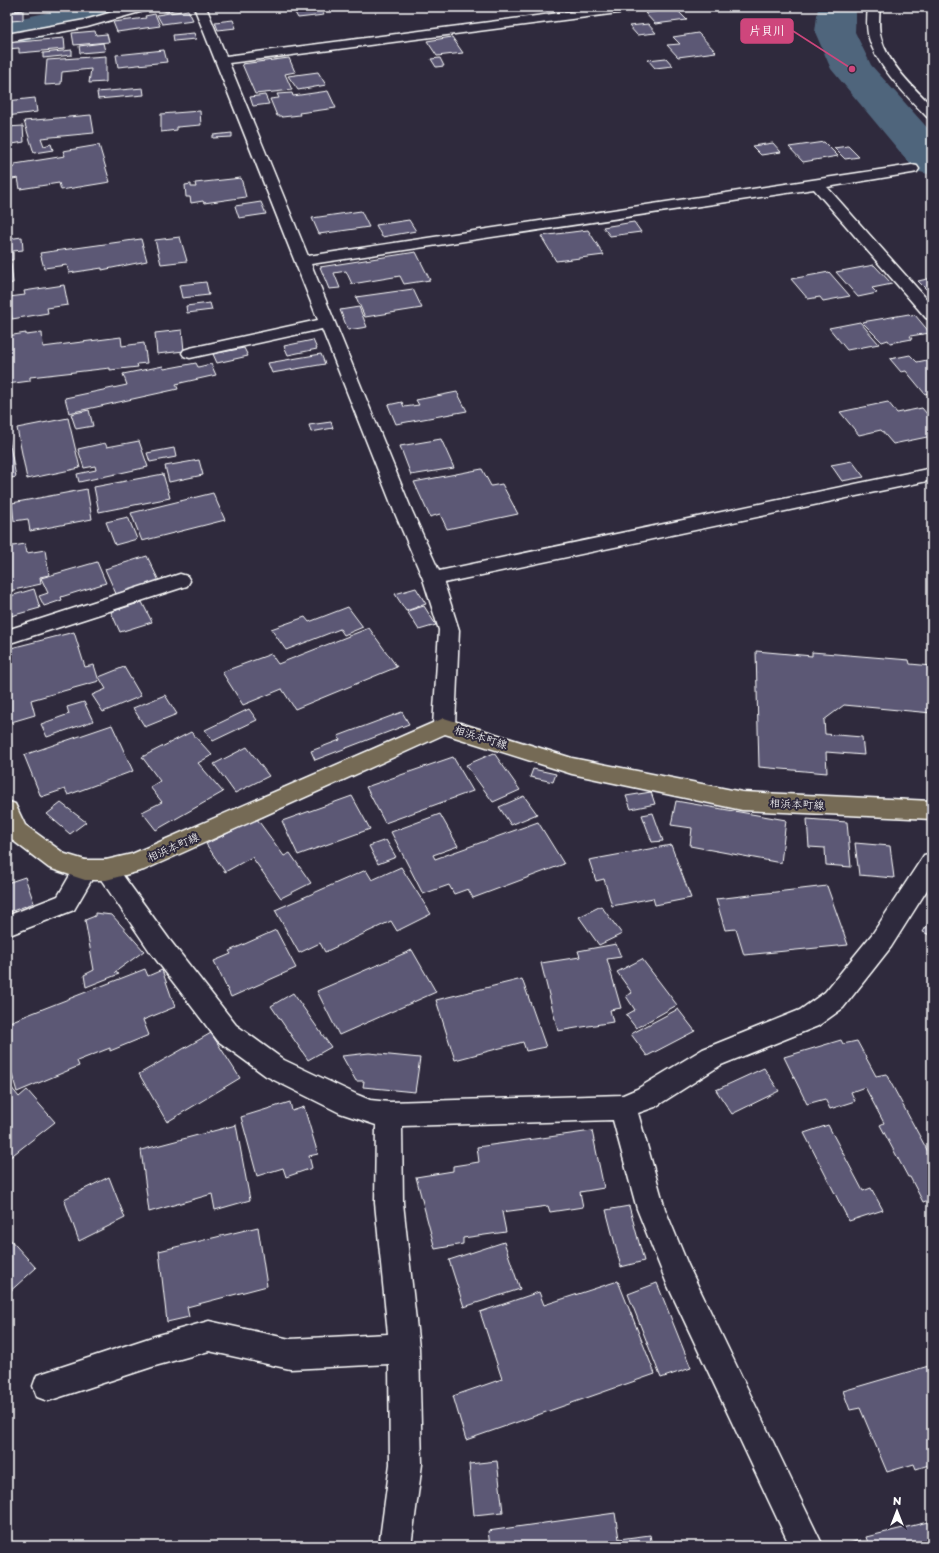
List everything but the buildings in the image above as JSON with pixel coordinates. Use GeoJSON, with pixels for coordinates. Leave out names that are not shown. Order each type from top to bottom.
{"type":"FeatureCollection","features":[{"type":"Feature","properties":{"kind":"main road","name":"相浜本町線"},"geometry":{"type":"LineString","coordinates":[[7,810],[16,830],[57,862],[95,870],[136,863],[444,726],[572,766],[742,801],[932,810]]}},
{"type":"Feature","properties":{"kind":"street"},"geometry":{"type":"LineString","coordinates":[[7,38],[87,23],[143,7]]}},
{"type":"Feature","properties":{"kind":"street"},"geometry":{"type":"LineString","coordinates":[[200,7],[220,60],[403,511],[433,579],[449,630],[444,726]]}},
{"type":"Feature","properties":{"kind":"street"},"geometry":{"type":"LineString","coordinates":[[220,60],[634,7]]}},
{"type":"Feature","properties":{"kind":"street"},"geometry":{"type":"LineString","coordinates":[[874,7],[873,26],[876,40],[884,56],[932,114]]}},
{"type":"Feature","properties":{"kind":"street"},"geometry":{"type":"LineString","coordinates":[[7,26],[49,18]]}},
{"type":"Feature","properties":{"kind":"street"},"geometry":{"type":"LineString","coordinates":[[303,262],[912,169]]}},
{"type":"Feature","properties":{"kind":"street"},"geometry":{"type":"LineString","coordinates":[[817,184],[932,315]]}},
{"type":"Feature","properties":{"kind":"street"},"geometry":{"type":"LineString","coordinates":[[190,353],[328,323]]}},
{"type":"Feature","properties":{"kind":"street"},"geometry":{"type":"LineString","coordinates":[[433,579],[932,474]]}},
{"type":"Feature","properties":{"kind":"street"},"geometry":{"type":"LineString","coordinates":[[7,637],[180,582]]}},
{"type":"Feature","properties":{"kind":"street"},"geometry":{"type":"LineString","coordinates":[[7,926],[66,903],[95,870],[160,946],[227,1033],[275,1068],[356,1106],[370,1112],[390,1114],[623,1106],[646,1098],[712,1057],[809,1018],[834,1000],[882,940],[932,862]]}},
{"type":"Feature","properties":{"kind":"street"},"geometry":{"type":"LineString","coordinates":[[623,1106],[651,1209],[677,1274],[807,1546]]}},
{"type":"Feature","properties":{"kind":"street"},"geometry":{"type":"LineString","coordinates":[[390,1114],[389,1203],[404,1348],[406,1464],[395,1546]]}},
{"type":"Feature","properties":{"kind":"street"},"geometry":{"type":"LineString","coordinates":[[48,1386],[155,1351],[209,1336],[290,1354],[404,1348]]}},
{"type":"Feature","properties":{"kind":"waterway"},"geometry":{"type":"LineString","coordinates":[[7,33],[72,20],[115,7]]}},
{"type":"Feature","properties":{"kind":"waterway"},"geometry":{"type":"LineString","coordinates":[[837,7],[835,32],[852,69],[932,161]]}},
{"type":"Feature","properties":{"kind":"place","name":"片貝川"},"geometry":{"type":"Point","coordinates":[852,69]}}]}
